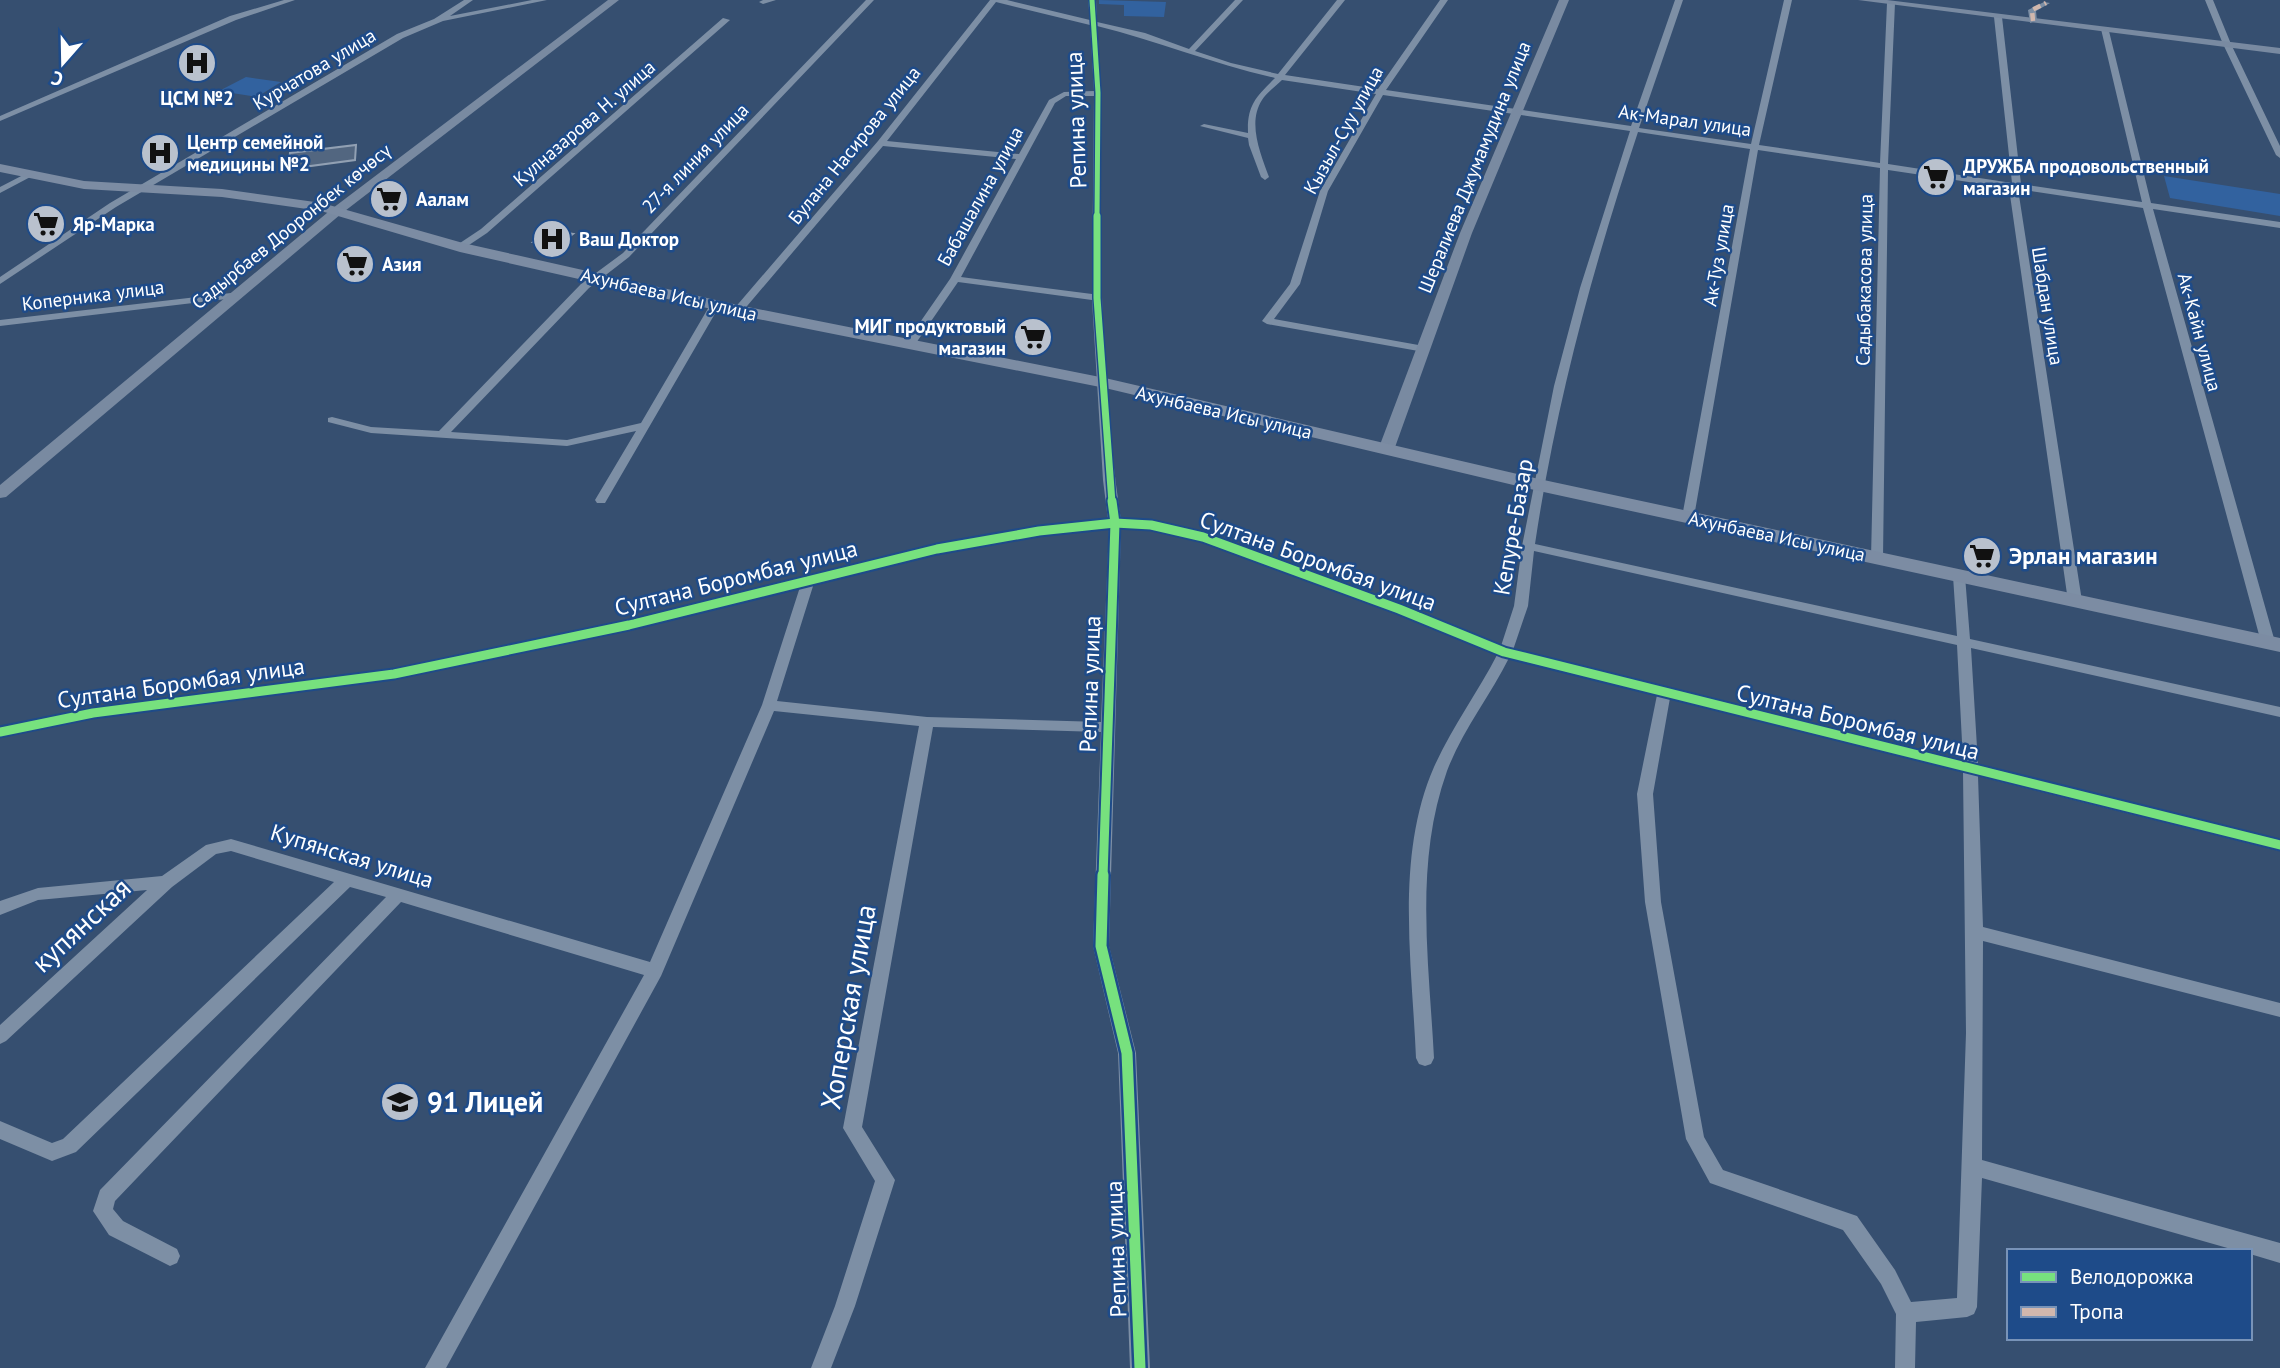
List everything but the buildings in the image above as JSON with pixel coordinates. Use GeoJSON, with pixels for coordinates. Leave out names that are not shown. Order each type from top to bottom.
{"type":"FeatureCollection","features":[{"type":"Feature","properties":{"kind":"main road","name":"Ахунбаева Исы улица"},"geometry":{"type":"LineString","coordinates":[[0,168],[84,185],[222,193],[337,211],[460,247],[715,305],[1105,383],[1539,485],[2274,643]]}},
{"type":"Feature","properties":{"kind":"street"},"geometry":{"type":"LineString","coordinates":[[0,119],[233,18],[291,0]]}},
{"type":"Feature","properties":{"kind":"street","name":"Курчатова улица"},"geometry":{"type":"LineString","coordinates":[[0,281],[142,189],[400,36],[437,21],[469,0]]}},
{"type":"Feature","properties":{"kind":"street"},"geometry":{"type":"LineString","coordinates":[[437,21],[543,0]]}},
{"type":"Feature","properties":{"kind":"street","name":"Садырбаев Дооронбек көчөсү"},"geometry":{"type":"LineString","coordinates":[[0,493],[231,296],[337,211],[614,0]]}},
{"type":"Feature","properties":{"kind":"street"},"geometry":{"type":"LineString","coordinates":[[763,2],[772,0]]}},
{"type":"Feature","properties":{"kind":"street","name":"27-я линия улица"},"geometry":{"type":"LineString","coordinates":[[442,435],[596,278],[626,255],[870,0]]}},
{"type":"Feature","properties":{"kind":"street","name":"Ак-Марал улица"},"geometry":{"type":"LineString","coordinates":[[996,0],[1091,23],[1191,51],[1229,65],[1280,76],[2280,225]]}},
{"type":"Feature","properties":{"kind":"street","name":"Булана Насирова улица"},"geometry":{"type":"LineString","coordinates":[[738,310],[881,143],[996,0]]}},
{"type":"Feature","properties":{"kind":"street","name":"Репина улица"},"geometry":{"type":"LineString","coordinates":[[1092,0],[1091,23],[1098,93],[1097,298],[1105,383],[1109,480],[1115,523],[1101,946],[1127,1053],[1140,1368]]}},
{"type":"Feature","properties":{"kind":"street"},"geometry":{"type":"LineString","coordinates":[[1191,51],[1239,0]]}},
{"type":"Feature","properties":{"kind":"street"},"geometry":{"type":"LineString","coordinates":[[1265,177],[1253,145],[1256,100],[1280,76],[1340,0]]}},
{"type":"Feature","properties":{"kind":"street","name":"Кызыл-Суу улица"},"geometry":{"type":"LineString","coordinates":[[1424,349],[1267,321],[1294,284],[1324,191],[1381,91],[1444,0]]}},
{"type":"Feature","properties":{"kind":"street","name":"Шералиева Джумамудина улица"},"geometry":{"type":"LineString","coordinates":[[1386,450],[1465,233],[1564,0]]}},
{"type":"Feature","properties":{"kind":"street","name":"Кепуре-Базар"},"geometry":{"type":"LineString","coordinates":[[1425,1058],[1419,876],[1424,818],[1442,767],[1504,652],[1519,615],[1528,546],[1562,375],[1633,128],[1679,0]]}},
{"type":"Feature","properties":{"kind":"street","name":"Ак-Туз улица"},"geometry":{"type":"LineString","coordinates":[[1688,517],[1755,146],[1788,0]]}},
{"type":"Feature","properties":{"kind":"street"},"geometry":{"type":"LineString","coordinates":[[1863,0],[2280,51]]}},
{"type":"Feature","properties":{"kind":"street"},"geometry":{"type":"LineString","coordinates":[[2209,0],[2280,155]]}},
{"type":"Feature","properties":{"kind":"street","name":"Садыбакасова улица"},"geometry":{"type":"LineString","coordinates":[[1877,558],[1884,165],[1891,3]]}},
{"type":"Feature","properties":{"kind":"street"},"geometry":{"type":"LineString","coordinates":[[2033,21],[2032,10],[2046,3]]}},
{"type":"Feature","properties":{"kind":"street","name":"Шабдан улица"},"geometry":{"type":"LineString","coordinates":[[1998,17],[2017,184],[2012,189],[2075,601]]}},
{"type":"Feature","properties":{"kind":"street","name":"Кулназарова Н. улица"},"geometry":{"type":"LineString","coordinates":[[460,247],[484,230],[726,20]]}},
{"type":"Feature","properties":{"kind":"street","name":"Ак-Кайн улица"},"geometry":{"type":"LineString","coordinates":[[2105,29],[2147,204],[2274,643]]}},
{"type":"Feature","properties":{"kind":"street","name":"Бабашалина улица"},"geometry":{"type":"LineString","coordinates":[[910,344],[955,279],[1052,102],[1064,94],[1098,93]]}},
{"type":"Feature","properties":{"kind":"street"},"geometry":{"type":"LineString","coordinates":[[1204,126],[1253,136]]}},
{"type":"Feature","properties":{"kind":"street"},"geometry":{"type":"LineString","coordinates":[[881,143],[1021,157]]}},
{"type":"Feature","properties":{"kind":"street"},"geometry":{"type":"LineString","coordinates":[[0,190],[33,174]]}},
{"type":"Feature","properties":{"kind":"street"},"geometry":{"type":"LineString","coordinates":[[955,279],[1097,298]]}},
{"type":"Feature","properties":{"kind":"street","name":"Коперника улица"},"geometry":{"type":"LineString","coordinates":[[0,323],[231,296]]}},
{"type":"Feature","properties":{"kind":"street"},"geometry":{"type":"LineString","coordinates":[[601,500],[715,305]]}},
{"type":"Feature","properties":{"kind":"street"},"geometry":{"type":"LineString","coordinates":[[332,420],[371,430],[567,443],[645,425]]}},
{"type":"Feature","properties":{"kind":"street","name":"Султана Боромбая улица"},"geometry":{"type":"LineString","coordinates":[[0,732],[93,712],[394,674],[521,649],[808,583],[832,574],[937,549],[1039,531],[1115,523],[1151,525],[1203,537],[1399,609],[1504,652],[1664,694],[2280,845]]}},
{"type":"Feature","properties":{"kind":"street"},"geometry":{"type":"LineString","coordinates":[[1528,546],[2280,712]]}},
{"type":"Feature","properties":{"kind":"street"},"geometry":{"type":"LineString","coordinates":[[1906,1313],[1967,1307],[1974,1167],[1976,932],[1973,770],[1959,576]]}},
{"type":"Feature","properties":{"kind":"street"},"geometry":{"type":"LineString","coordinates":[[435,1368],[655,971],[769,705],[808,583]]}},
{"type":"Feature","properties":{"kind":"street"},"geometry":{"type":"LineString","coordinates":[[1664,694],[1645,794],[1653,902],[1695,1139],[1717,1177],[1850,1223],[1888,1277],[1906,1313],[1905,1368]]}},
{"type":"Feature","properties":{"kind":"street"},"geometry":{"type":"LineString","coordinates":[[769,705],[927,722],[1108,727]]}},
{"type":"Feature","properties":{"kind":"street","name":"Хоперская улица"},"geometry":{"type":"LineString","coordinates":[[821,1368],[845,1306],[885,1180],[852,1128],[927,722]]}},
{"type":"Feature","properties":{"kind":"street","name":"Купянская улица"},"geometry":{"type":"LineString","coordinates":[[166,882],[212,849],[231,845],[655,971]]}},
{"type":"Feature","properties":{"kind":"street"},"geometry":{"type":"LineString","coordinates":[[0,1130],[52,1152],[69,1146],[348,879]]}},
{"type":"Feature","properties":{"kind":"street"},"geometry":{"type":"LineString","coordinates":[[0,908],[38,894],[166,882]]}},
{"type":"Feature","properties":{"kind":"street","name":"купянская"},"geometry":{"type":"LineString","coordinates":[[0,1036],[166,882]]}},
{"type":"Feature","properties":{"kind":"street"},"geometry":{"type":"LineString","coordinates":[[170,1256],[116,1228],[103,1211],[107,1196],[399,894]]}},
{"type":"Feature","properties":{"kind":"street"},"geometry":{"type":"LineString","coordinates":[[1976,932],[2280,1010]]}},
{"type":"Feature","properties":{"kind":"street"},"geometry":{"type":"LineString","coordinates":[[1974,1167],[2280,1253]]}},
{"type":"Feature","properties":{"kind":"shaded area"},"geometry":{"type":"Polygon","coordinates":[[[1099,0],[1166,2],[1164,17],[1124,16],[1124,5],[1099,4],[1099,0]]]}},
{"type":"Feature","properties":{"kind":"shaded area"},"geometry":{"type":"Polygon","coordinates":[[[246,77],[281,82],[257,97],[219,91],[246,77]]]}},
{"type":"Feature","properties":{"kind":"shaded area"},"geometry":{"type":"Polygon","coordinates":[[[2164,176],[2280,194],[2280,216],[2170,198],[2164,176]]]}},
{"type":"Feature","properties":{"kind":"marked path"},"geometry":{"type":"LineString","coordinates":[[2033,21],[2032,10],[2046,3]]}},
{"type":"Feature","properties":{"kind":"cycle path"},"geometry":{"type":"LineString","coordinates":[[1092,0],[1098,93],[1097,298],[1109,480],[1115,523],[1101,946],[1127,1053],[1140,1368]]}},
{"type":"Feature","properties":{"kind":"cycle path"},"geometry":{"type":"LineString","coordinates":[[0,732],[93,713],[394,674],[629,625],[937,549],[1039,531],[1115,523],[1151,525],[1203,537],[1399,609],[1504,652],[2280,845]]}},
{"type":"Feature","properties":{"kind":"place","name":"ЦСМ №2"},"geometry":{"type":"Point","coordinates":[197,63]}},
{"type":"Feature","properties":{"kind":"place","name":"Центр семейной медицины №2"},"geometry":{"type":"Point","coordinates":[160,153]}},
{"type":"Feature","properties":{"kind":"place","name":"ДРУЖБА продовольственный магазин"},"geometry":{"type":"Point","coordinates":[1936,177]}},
{"type":"Feature","properties":{"kind":"place","name":"Аалам"},"geometry":{"type":"Point","coordinates":[389,199]}},
{"type":"Feature","properties":{"kind":"place","name":"Яр-Марка"},"geometry":{"type":"Point","coordinates":[46,224]}},
{"type":"Feature","properties":{"kind":"place","name":"Ваш Доктор"},"geometry":{"type":"Point","coordinates":[552,239]}},
{"type":"Feature","properties":{"kind":"place","name":"Азия"},"geometry":{"type":"Point","coordinates":[355,264]}},
{"type":"Feature","properties":{"kind":"place","name":"МИГ продуктовый магазин"},"geometry":{"type":"Point","coordinates":[1033,337]}},
{"type":"Feature","properties":{"kind":"place","name":"Эрлан магазин"},"geometry":{"type":"Point","coordinates":[1982,556]}},
{"type":"Feature","properties":{"kind":"place","name":"91 Лицей"},"geometry":{"type":"Point","coordinates":[400,1102]}}]}
